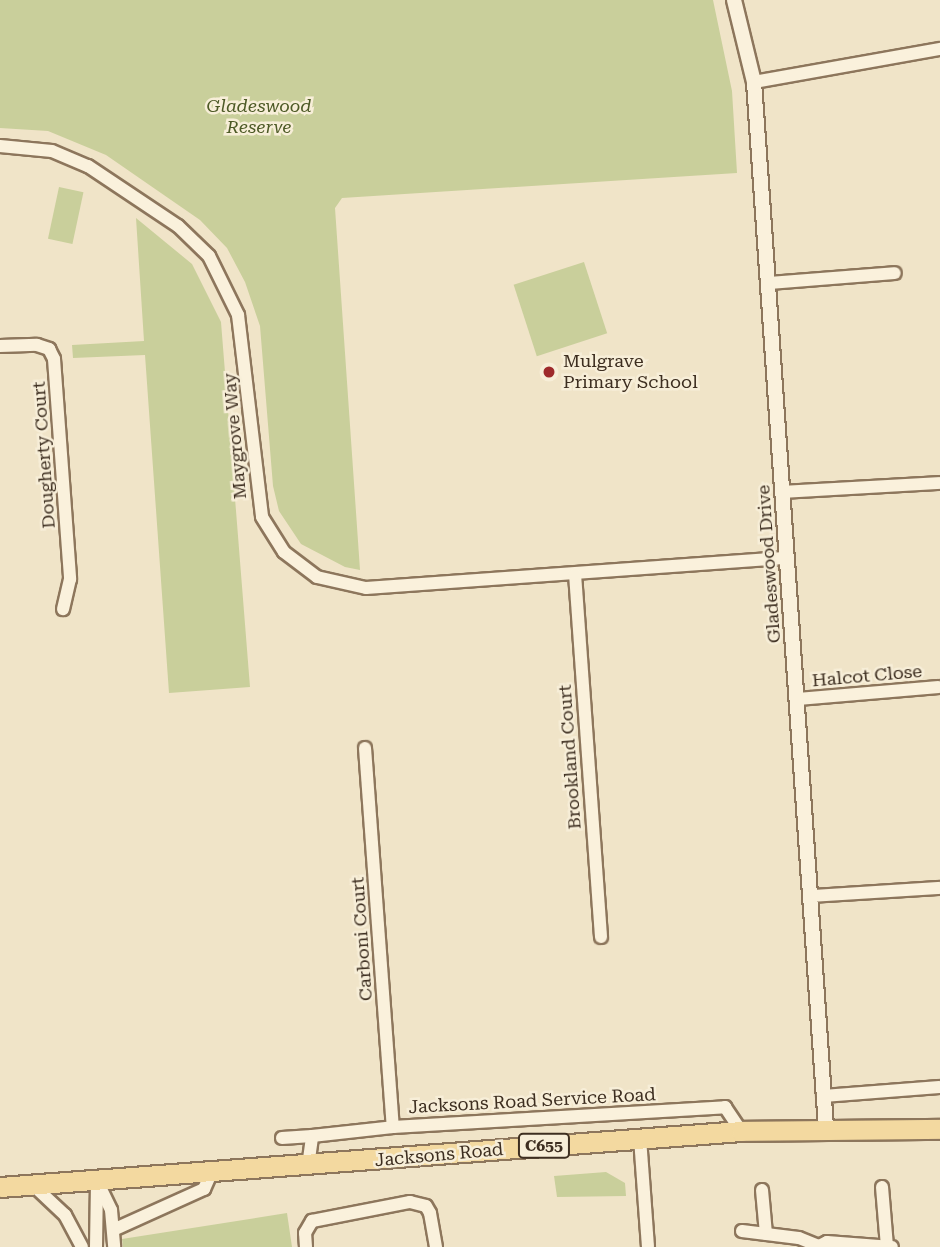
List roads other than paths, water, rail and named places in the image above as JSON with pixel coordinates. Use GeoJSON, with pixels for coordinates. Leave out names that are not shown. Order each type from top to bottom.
{"type":"FeatureCollection","features":[{"type":"Feature","properties":{"kind":"main road","name":"Jacksons Road"},"geometry":{"type":"LineString","coordinates":[[878,1127],[940,1120]]}},
{"type":"Feature","properties":{"kind":"main road","name":"Jacksons Road"},"geometry":{"type":"LineString","coordinates":[[0,1187],[308,1166],[741,1131],[878,1127],[940,1129]]}},
{"type":"Feature","properties":{"kind":"street","name":"Gladeswood Drive"},"geometry":{"type":"LineString","coordinates":[[734,0],[754,82],[826,1128]]}},
{"type":"Feature","properties":{"kind":"street"},"geometry":{"type":"LineString","coordinates":[[754,82],[940,49]]}},
{"type":"Feature","properties":{"kind":"street","name":"Maygrove Way"},"geometry":{"type":"LineString","coordinates":[[0,146],[52,151],[88,166],[178,226],[209,257],[238,315],[262,517],[276,542],[293,561],[329,582],[366,588],[788,558]]}},
{"type":"Feature","properties":{"kind":"street"},"geometry":{"type":"LineString","coordinates":[[769,283],[895,273]]}},
{"type":"Feature","properties":{"kind":"street","name":"Dougherty Court"},"geometry":{"type":"LineString","coordinates":[[0,346],[37,345],[49,349],[54,359],[70,579],[63,609]]}},
{"type":"Feature","properties":{"kind":"street"},"geometry":{"type":"LineString","coordinates":[[783,492],[940,483]]}},
{"type":"Feature","properties":{"kind":"street","name":"Brookland Court"},"geometry":{"type":"LineString","coordinates":[[575,574],[601,937]]}},
{"type":"Feature","properties":{"kind":"street","name":"Halcot Close"},"geometry":{"type":"LineString","coordinates":[[798,699],[938,687]]}},
{"type":"Feature","properties":{"kind":"street","name":"Carboni Court"},"geometry":{"type":"LineString","coordinates":[[365,748],[393,1127]]}},
{"type":"Feature","properties":{"kind":"street"},"geometry":{"type":"LineString","coordinates":[[811,896],[940,888]]}},
{"type":"Feature","properties":{"kind":"street"},"geometry":{"type":"LineString","coordinates":[[823,1096],[940,1087]]}},
{"type":"Feature","properties":{"kind":"street","name":"Jacksons Road Service Road"},"geometry":{"type":"LineString","coordinates":[[282,1138],[393,1127],[725,1107],[741,1131]]}},
{"type":"Feature","properties":{"kind":"street"},"geometry":{"type":"LineString","coordinates":[[308,1166],[312,1136]]}},
{"type":"Feature","properties":{"kind":"street"},"geometry":{"type":"LineString","coordinates":[[639,1138],[648,1247]]}},
{"type":"Feature","properties":{"kind":"street"},"geometry":{"type":"LineString","coordinates":[[113,1230],[205,1189],[211,1173]]}},
{"type":"Feature","properties":{"kind":"street"},"geometry":{"type":"LineString","coordinates":[[97,1181],[111,1210],[114,1247]]}},
{"type":"Feature","properties":{"kind":"street"},"geometry":{"type":"LineString","coordinates":[[96,1247],[97,1181]]}},
{"type":"Feature","properties":{"kind":"street"},"geometry":{"type":"LineString","coordinates":[[33,1185],[65,1215],[82,1247]]}},
{"type":"Feature","properties":{"kind":"street"},"geometry":{"type":"LineString","coordinates":[[742,1231],[818,1246],[827,1242],[890,1247],[882,1187]]}},
{"type":"Feature","properties":{"kind":"street"},"geometry":{"type":"LineString","coordinates":[[762,1190],[766,1234]]}},
{"type":"Feature","properties":{"kind":"street"},"geometry":{"type":"LineString","coordinates":[[306,1247],[305,1233],[312,1221],[410,1202],[426,1206],[430,1213],[436,1247]]}},
{"type":"Feature","properties":{"kind":"place","name":"Mulgrave Primary School"},"geometry":{"type":"Point","coordinates":[549,372]}},
{"type":"Feature","properties":{"kind":"park label","name":"Gladeswood Reserve"},"geometry":{"type":"Point","coordinates":[259,117]}}]}
